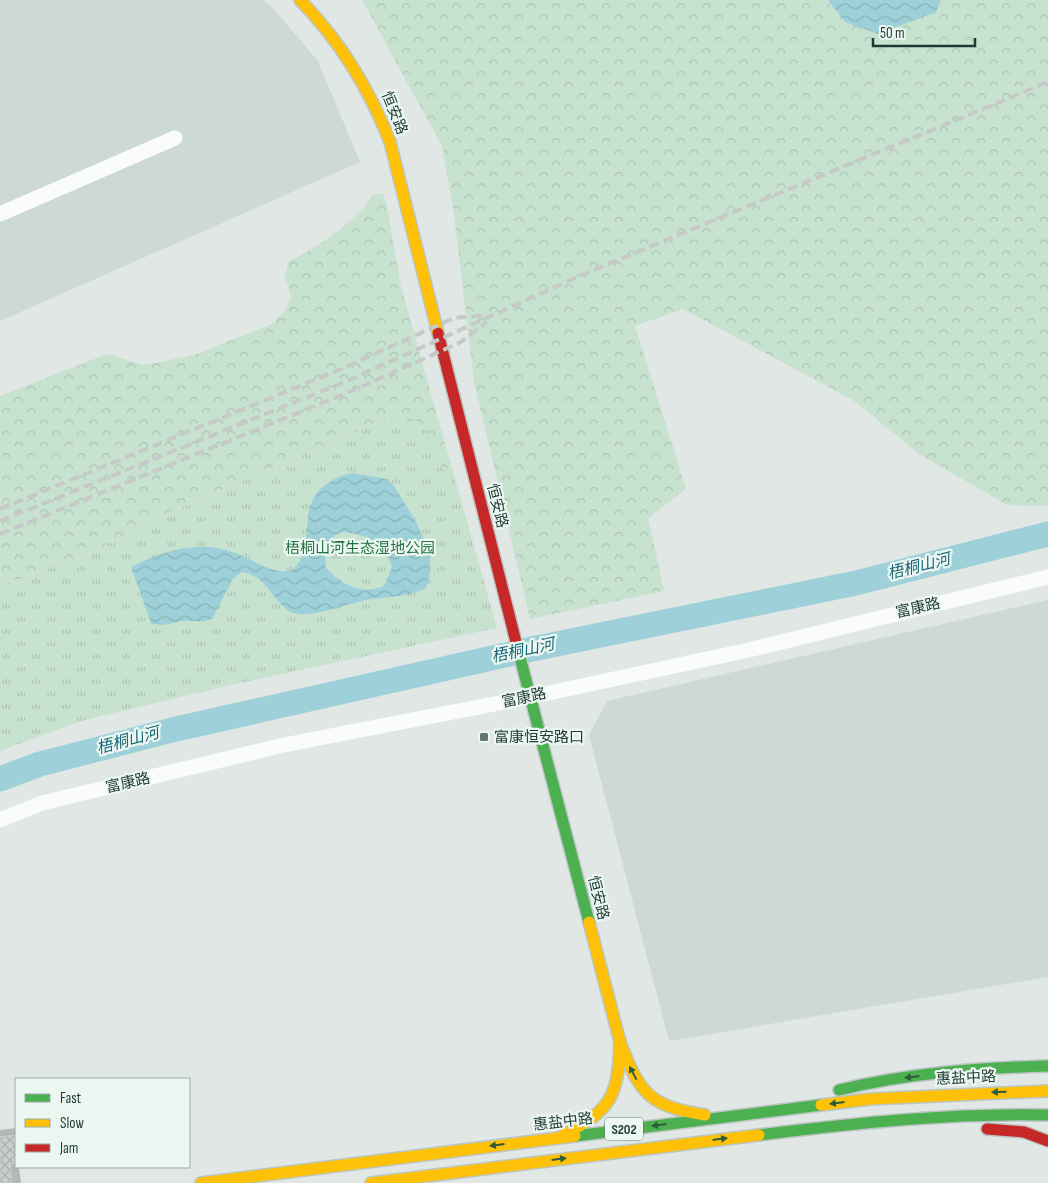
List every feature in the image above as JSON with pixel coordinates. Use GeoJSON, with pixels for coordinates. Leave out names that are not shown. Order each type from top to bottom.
{"type":"FeatureCollection","features":[{"type":"Feature","properties":{"kind":"main road","name":"恒安路"},"geometry":{"type":"LineString","coordinates":[[300,0],[322,21],[353,61],[374,100],[390,142],[509,619],[620,1042]]}},
{"type":"Feature","properties":{"kind":"main road"},"geometry":{"type":"LineString","coordinates":[[620,1042],[632,1074],[656,1102],[677,1111],[718,1117]]}},
{"type":"Feature","properties":{"kind":"main road"},"geometry":{"type":"LineString","coordinates":[[557,1138],[590,1122],[608,1103],[618,1083],[620,1042]]}},
{"type":"Feature","properties":{"kind":"main road"},"geometry":{"type":"LineString","coordinates":[[745,1114],[868,1082],[977,1069],[1048,1066]]}},
{"type":"Feature","properties":{"kind":"main road","name":"惠盐中路"},"geometry":{"type":"LineString","coordinates":[[201,1183],[871,1098],[1048,1091]]}},
{"type":"Feature","properties":{"kind":"main road","name":"S202"},"geometry":{"type":"LineString","coordinates":[[371,1183],[871,1121],[984,1114],[1048,1115]]}},
{"type":"Feature","properties":{"kind":"main road"},"geometry":{"type":"LineString","coordinates":[[871,1121],[1024,1132],[1048,1141]]}},
{"type":"Feature","properties":{"kind":"street"},"geometry":{"type":"LineString","coordinates":[[0,214],[175,138]]}},
{"type":"Feature","properties":{"kind":"street","name":"富康路"},"geometry":{"type":"LineString","coordinates":[[0,820],[42,803],[284,745],[530,697],[749,650],[1048,578]]}},
{"type":"Feature","properties":{"kind":"shaded area"},"geometry":{"type":"Polygon","coordinates":[[[0,0],[262,0],[273,8],[318,61],[360,162],[0,321],[0,0]]]}},
{"type":"Feature","properties":{"kind":"shaded area"},"geometry":{"type":"Polygon","coordinates":[[[1048,600],[1048,977],[669,1041],[589,735],[607,701],[1048,600]]]}},
{"type":"Feature","properties":{"kind":"green space"},"geometry":{"type":"Polygon","coordinates":[[[362,0],[828,0],[845,22],[936,12],[941,0],[1048,0],[1048,506],[1007,505],[919,454],[853,400],[683,309],[635,326],[686,489],[648,518],[664,591],[530,619],[474,382],[454,214],[442,146],[362,0]]]}},
{"type":"Feature","properties":{"kind":"green space"},"geometry":{"type":"Polygon","coordinates":[[[374,194],[383,194],[387,206],[401,287],[452,468],[447,471],[443,469],[440,459],[409,417],[390,417],[158,518],[101,549],[0,586],[0,396],[107,354],[145,365],[194,355],[272,324],[284,312],[291,297],[285,277],[288,262],[336,233],[357,215],[374,194]]]}},
{"type":"Feature","properties":{"kind":"green space","name":"梧桐山河生态湿地公园"},"geometry":{"type":"Polygon","coordinates":[[[403,416],[412,418],[425,428],[434,443],[443,469],[447,471],[452,468],[497,628],[231,685],[81,721],[0,751],[0,586],[101,549],[158,518],[390,417],[403,416]]]}},
{"type":"Feature","properties":{"kind":"water"},"geometry":{"type":"Polygon","coordinates":[[[828,0],[941,0],[936,12],[878,34],[845,22],[828,0]]]}},
{"type":"Feature","properties":{"kind":"water"},"geometry":{"type":"Polygon","coordinates":[[[352,473],[387,479],[394,486],[416,522],[428,549],[430,576],[425,589],[406,595],[365,600],[326,611],[299,614],[292,613],[283,606],[257,578],[242,572],[233,579],[212,619],[183,621],[164,625],[151,623],[131,567],[168,552],[195,547],[208,547],[235,553],[277,571],[292,570],[300,561],[304,551],[310,506],[315,495],[331,481],[352,473]],[[343,532],[332,537],[329,541],[325,550],[326,568],[345,584],[352,587],[376,589],[384,586],[392,567],[384,551],[368,538],[343,532]]]}},
{"type":"Feature","properties":{"kind":"building"},"geometry":{"type":"Polygon","coordinates":[[[15,1135],[15,1163],[10,1164],[12,1183],[0,1183],[0,1137],[15,1135]]]}},
{"type":"Feature","properties":{"kind":"waterway","name":"梧桐山河"},"geometry":{"type":"LineString","coordinates":[[0,779],[40,764],[172,730],[532,649],[856,583],[1048,534]]}},
{"type":"Feature","properties":{"kind":"railway"},"geometry":{"type":"LineString","coordinates":[[0,521],[347,381],[584,274],[1048,82]]}},
{"type":"Feature","properties":{"kind":"railway"},"geometry":{"type":"LineString","coordinates":[[0,509],[341,369],[454,318],[486,315]]}},
{"type":"Feature","properties":{"kind":"railway"},"geometry":{"type":"LineString","coordinates":[[0,534],[354,390],[461,342],[487,322]]}},
{"type":"Feature","properties":{"kind":"traffic: fast"},"geometry":{"type":"LineString","coordinates":[[517,646],[589,922]]}},
{"type":"Feature","properties":{"kind":"traffic: fast"},"geometry":{"type":"LineString","coordinates":[[839,1090],[891,1079],[943,1072],[1048,1066]]}},
{"type":"Feature","properties":{"kind":"traffic: fast"},"geometry":{"type":"LineString","coordinates":[[575,1136],[821,1105]]}},
{"type":"Feature","properties":{"kind":"traffic: fast"},"geometry":{"type":"LineString","coordinates":[[759,1135],[939,1117],[1048,1115]]}},
{"type":"Feature","properties":{"kind":"traffic: slow"},"geometry":{"type":"LineString","coordinates":[[300,0],[341,49],[363,84],[382,122],[390,142],[438,333]]}},
{"type":"Feature","properties":{"kind":"traffic: slow"},"geometry":{"type":"LineString","coordinates":[[589,922],[620,1042]]}},
{"type":"Feature","properties":{"kind":"traffic: slow"},"geometry":{"type":"LineString","coordinates":[[563,1135],[592,1118],[609,1099],[617,1076],[620,1042],[634,1074],[649,1095],[671,1107],[705,1115]]}},
{"type":"Feature","properties":{"kind":"traffic: slow"},"geometry":{"type":"LineString","coordinates":[[821,1105],[871,1099],[1048,1091]]}},
{"type":"Feature","properties":{"kind":"traffic: slow"},"geometry":{"type":"LineString","coordinates":[[371,1183],[759,1135]]}},
{"type":"Feature","properties":{"kind":"traffic: slow"},"geometry":{"type":"LineString","coordinates":[[201,1183],[575,1136]]}},
{"type":"Feature","properties":{"kind":"traffic: jam"},"geometry":{"type":"LineString","coordinates":[[438,333],[517,646]]}},
{"type":"Feature","properties":{"kind":"traffic: jam"},"geometry":{"type":"LineString","coordinates":[[987,1129],[1024,1132],[1048,1141]]}},
{"type":"Feature","properties":{"kind":"place","name":"富康恒安路口"},"geometry":{"type":"Point","coordinates":[484,737]}}]}
